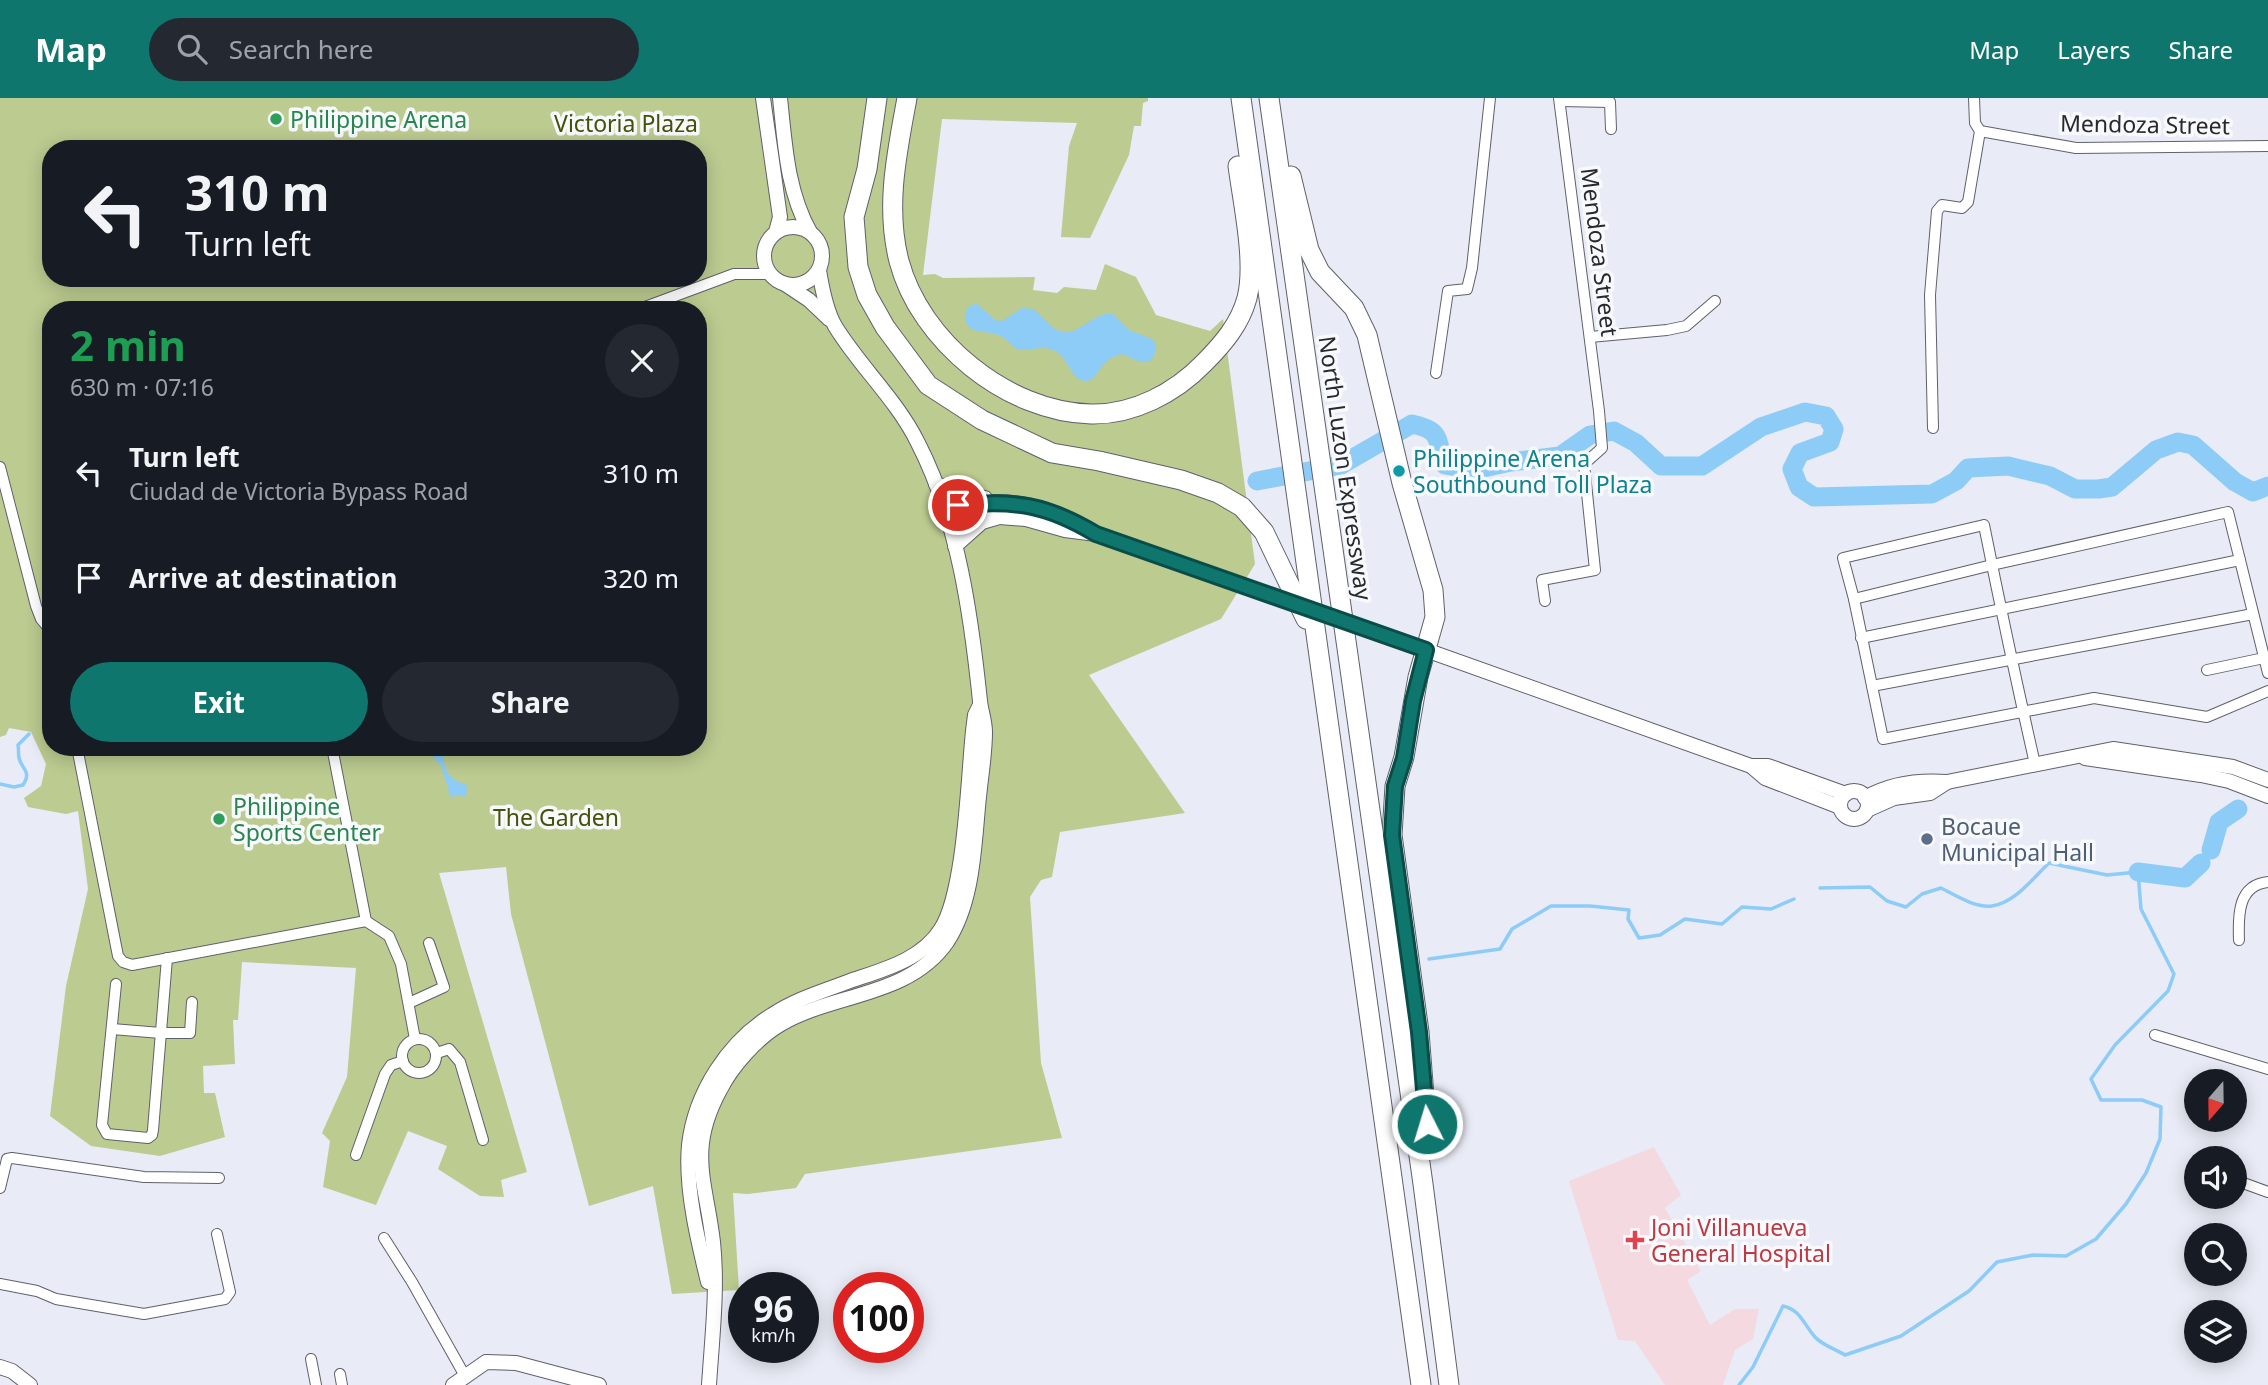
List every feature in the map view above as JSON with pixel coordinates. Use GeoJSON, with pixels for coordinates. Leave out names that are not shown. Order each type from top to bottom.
{"type":"FeatureCollection","features":[{"type":"Feature","properties":{"kind":"highway"},"geometry":{"type":"LineString","coordinates":[[877,98],[867,169],[854,217],[858,267],[866,295],[908,361],[928,385],[951,401],[1001,430],[1052,453],[1181,480],[1218,493],[1242,507],[1264,532],[1318,645]]}},
{"type":"Feature","properties":{"kind":"highway"},"geometry":{"type":"LineString","coordinates":[[906,98],[894,172],[893,217],[899,260],[913,298],[951,350],[1000,386],[1030,401],[1061,410],[1090,414],[1115,412],[1142,405],[1164,395],[1196,371],[1223,344],[1235,327],[1247,299],[1251,273],[1238,163],[1236,98]]}},
{"type":"Feature","properties":{"kind":"highway"},"geometry":{"type":"LineString","coordinates":[[1241,98],[1421,1385]]}},
{"type":"Feature","properties":{"kind":"highway"},"geometry":{"type":"LineString","coordinates":[[1270,98],[1310,250],[1320,272],[1354,307],[1367,335],[1396,460],[1433,590],[1435,617],[1416,689],[1404,758],[1395,786],[1392,835],[1419,1032],[1427,1124],[1423,1184]]}},
{"type":"Feature","properties":{"kind":"highway","name":"North Luzon Expressway"},"geometry":{"type":"LineString","coordinates":[[1270,98],[1449,1385]]}},
{"type":"Feature","properties":{"kind":"main road"},"geometry":{"type":"LineString","coordinates":[[709,1385],[714,1311],[698,1240],[689,1160],[694,1120],[715,1086],[727,1054],[742,1037],[774,1013],[799,1000],[913,965],[941,930],[965,865],[973,731],[975,715],[980,705],[974,647],[955,546],[946,511],[918,441],[835,325],[809,300],[778,279],[765,265],[768,242],[776,232],[780,217],[763,98]]}},
{"type":"Feature","properties":{"kind":"main road"},"geometry":{"type":"LineString","coordinates":[[780,98],[789,174],[797,210],[821,248],[819,270],[826,303],[835,325]]}},
{"type":"Feature","properties":{"kind":"main road"},"geometry":{"type":"LineString","coordinates":[[776,232],[790,227],[810,232]]}},
{"type":"Feature","properties":{"kind":"main road"},"geometry":{"type":"LineString","coordinates":[[778,279],[804,282],[819,270]]}},
{"type":"Feature","properties":{"kind":"main road"},"geometry":{"type":"LineString","coordinates":[[936,484],[953,491],[1000,502],[1028,505],[1069,518],[1096,534],[1751,766],[1768,766],[1843,800]]}},
{"type":"Feature","properties":{"kind":"main road"},"geometry":{"type":"LineString","coordinates":[[946,511],[1000,502]]}},
{"type":"Feature","properties":{"kind":"main road"},"geometry":{"type":"LineString","coordinates":[[946,511],[1026,519],[1065,530],[1096,534]]}},
{"type":"Feature","properties":{"kind":"main road"},"geometry":{"type":"LineString","coordinates":[[955,546],[982,522],[1001,517]]}},
{"type":"Feature","properties":{"kind":"main road"},"geometry":{"type":"LineString","coordinates":[[1866,804],[1894,797],[1930,793],[1947,782],[2080,757],[2268,780]]}},
{"type":"Feature","properties":{"kind":"main road"},"geometry":{"type":"LineString","coordinates":[[2231,774],[2268,796]]}},
{"type":"Feature","properties":{"kind":"main road"},"geometry":{"type":"LineString","coordinates":[[1843,800],[1854,791],[1866,804]]}},
{"type":"Feature","properties":{"kind":"main road"},"geometry":{"type":"LineString","coordinates":[[1843,800],[1844,814],[1851,819],[1860,817],[1866,804]]}},
{"type":"Feature","properties":{"kind":"main road"},"geometry":{"type":"LineString","coordinates":[[453,1385],[486,1362],[516,1363],[599,1385]]}},
{"type":"Feature","properties":{"kind":"main road"},"geometry":{"type":"LineString","coordinates":[[0,1367],[12,1371],[30,1385]]}},
{"type":"Feature","properties":{"kind":"street"},"geometry":{"type":"LineString","coordinates":[[1436,373],[1448,291],[1467,289],[1472,268],[1490,98]]}},
{"type":"Feature","properties":{"kind":"street"},"geometry":{"type":"LineString","coordinates":[[1933,428],[1930,295],[1937,211],[1942,205],[1959,208],[1967,204],[1980,131],[1975,123],[1974,98]]}},
{"type":"Feature","properties":{"kind":"street"},"geometry":{"type":"LineString","coordinates":[[1560,99],[1609,102],[1611,129]]}},
{"type":"Feature","properties":{"kind":"street","name":"Mendoza Street"},"geometry":{"type":"LineString","coordinates":[[1545,601],[1542,580],[1595,570],[1584,464],[1602,448],[1560,99]]}},
{"type":"Feature","properties":{"kind":"street","name":"Mendoza Street"},"geometry":{"type":"LineString","coordinates":[[1980,131],[2076,148],[2268,146]]}},
{"type":"Feature","properties":{"kind":"street"},"geometry":{"type":"LineString","coordinates":[[707,284],[734,274],[778,279]]}},
{"type":"Feature","properties":{"kind":"street"},"geometry":{"type":"LineString","coordinates":[[661,301],[699,287]]}},
{"type":"Feature","properties":{"kind":"street"},"geometry":{"type":"LineString","coordinates":[[1590,337],[1686,326],[1715,301]]}},
{"type":"Feature","properties":{"kind":"street"},"geometry":{"type":"LineString","coordinates":[[0,467],[42,620]]}},
{"type":"Feature","properties":{"kind":"street"},"geometry":{"type":"LineString","coordinates":[[1854,599],[2228,512],[2268,673]]}},
{"type":"Feature","properties":{"kind":"street"},"geometry":{"type":"LineString","coordinates":[[2035,764],[2023,712],[1984,525],[1843,558],[1884,739],[2023,712],[2094,698],[2207,717],[2268,691]]}},
{"type":"Feature","properties":{"kind":"street"},"geometry":{"type":"LineString","coordinates":[[1861,638],[2240,560]]}},
{"type":"Feature","properties":{"kind":"street"},"geometry":{"type":"LineString","coordinates":[[1872,686],[2253,614]]}},
{"type":"Feature","properties":{"kind":"street"},"geometry":{"type":"LineString","coordinates":[[2207,670],[2264,658]]}},
{"type":"Feature","properties":{"kind":"street"},"geometry":{"type":"LineString","coordinates":[[79,756],[118,956],[123,962],[132,965],[366,921],[389,936],[401,964],[415,1039]]}},
{"type":"Feature","properties":{"kind":"street"},"geometry":{"type":"LineString","coordinates":[[334,756],[366,921]]}},
{"type":"Feature","properties":{"kind":"street"},"geometry":{"type":"LineString","coordinates":[[2239,940],[2238,917],[2246,894],[2250,887],[2257,883],[2268,882]]}},
{"type":"Feature","properties":{"kind":"street"},"geometry":{"type":"LineString","coordinates":[[409,1003],[444,987],[429,943]]}},
{"type":"Feature","properties":{"kind":"street"},"geometry":{"type":"LineString","coordinates":[[116,984],[102,1125],[107,1134],[148,1138],[153,1130],[167,958]]}},
{"type":"Feature","properties":{"kind":"street"},"geometry":{"type":"LineString","coordinates":[[111,1029],[190,1033],[192,1002]]}},
{"type":"Feature","properties":{"kind":"street"},"geometry":{"type":"LineString","coordinates":[[2155,1035],[2268,1069]]}},
{"type":"Feature","properties":{"kind":"street"},"geometry":{"type":"LineString","coordinates":[[415,1039],[427,1041],[437,1053],[436,1064],[423,1074],[411,1072],[403,1061],[405,1046],[415,1039]]}},
{"type":"Feature","properties":{"kind":"street"},"geometry":{"type":"LineString","coordinates":[[437,1053],[449,1049],[460,1062],[483,1140]]}},
{"type":"Feature","properties":{"kind":"street"},"geometry":{"type":"LineString","coordinates":[[356,1155],[385,1073],[391,1065],[403,1061]]}},
{"type":"Feature","properties":{"kind":"street"},"geometry":{"type":"LineString","coordinates":[[0,1188],[4,1165],[7,1159],[12,1158],[144,1177],[219,1178]]}},
{"type":"Feature","properties":{"kind":"street"},"geometry":{"type":"LineString","coordinates":[[2247,1184],[2268,1192]]}},
{"type":"Feature","properties":{"kind":"street"},"geometry":{"type":"LineString","coordinates":[[0,1284],[37,1291],[56,1299],[144,1314],[225,1299],[230,1292],[217,1234]]}},
{"type":"Feature","properties":{"kind":"street"},"geometry":{"type":"LineString","coordinates":[[384,1237],[465,1376]]}},
{"type":"Feature","properties":{"kind":"street"},"geometry":{"type":"LineString","coordinates":[[311,1359],[316,1385]]}},
{"type":"Feature","properties":{"kind":"shaded area","name":"Joni Villanueva General Hospital"},"geometry":{"type":"Polygon","coordinates":[[[1654,1147],[1681,1195],[1665,1208],[1701,1271],[1687,1280],[1710,1325],[1735,1309],[1759,1309],[1753,1339],[1735,1350],[1723,1385],[1665,1385],[1635,1341],[1618,1340],[1569,1181],[1654,1147]]]}},
{"type":"Feature","properties":{"kind":"green space"},"geometry":{"type":"Polygon","coordinates":[[[0,98],[1148,98],[1148,101],[1143,103],[1141,126],[1134,126],[1129,155],[1090,238],[1061,237],[1069,146],[1077,123],[942,119],[923,275],[935,274],[943,278],[1035,277],[1033,290],[1057,293],[1064,287],[1096,290],[1105,264],[1136,277],[1156,315],[1210,331],[1223,319],[1255,564],[1221,619],[1089,675],[1185,813],[1060,832],[1052,877],[1041,880],[1030,897],[1041,1063],[1062,1138],[805,1174],[796,1188],[748,1194],[733,1193],[738,1272],[728,1272],[728,1291],[672,1294],[653,1186],[589,1206],[511,914],[506,867],[439,873],[527,1172],[501,1180],[504,1197],[480,1196],[438,1169],[447,1146],[408,1131],[376,1205],[323,1187],[330,1141],[322,1133],[347,1077],[356,968],[242,962],[238,1020],[233,1020],[235,1064],[203,1066],[204,1093],[215,1093],[225,1137],[160,1156],[91,1146],[50,1116],[66,986],[88,889],[78,811],[66,814],[28,807],[24,798],[41,786],[46,764],[42,756],[707,756],[707,301],[42,301],[42,755],[31,732],[9,728],[6,735],[0,737],[0,98]]]}},
{"type":"Feature","properties":{"kind":"water"},"geometry":{"type":"Polygon","coordinates":[[[976,303],[995,320],[1002,321],[1022,308],[1034,309],[1050,325],[1066,332],[1074,331],[1095,318],[1112,313],[1129,330],[1152,339],[1156,345],[1155,353],[1145,362],[1123,354],[1115,356],[1106,362],[1094,378],[1084,381],[1075,376],[1056,351],[1043,348],[1020,350],[1001,336],[970,328],[966,324],[967,308],[976,303]]]}},
{"type":"Feature","properties":{"kind":"water"},"geometry":{"type":"Polygon","coordinates":[[[432,756],[443,756],[450,776],[467,785],[466,797],[455,795],[451,798],[441,766],[432,756]]]}},
{"type":"Feature","properties":{"kind":"waterway"},"geometry":{"type":"LineString","coordinates":[[1257,481],[1341,465],[1412,424],[1433,433],[1445,465],[1474,470],[1560,456],[1590,435],[1614,431],[1636,443],[1661,466],[1702,466],[1761,427],[1805,412],[1826,416],[1834,429],[1830,442],[1800,453],[1792,469],[1799,487],[1814,497],[1932,494],[1956,481],[1968,468],[2008,466],[2050,476],[2075,489],[2112,487],[2156,450],[2178,442],[2193,445],[2235,482],[2253,492],[2268,486]]}},
{"type":"Feature","properties":{"kind":"waterway"},"geometry":{"type":"LineString","coordinates":[[0,784],[14,787],[23,785],[26,780],[18,745],[29,734]]}},
{"type":"Feature","properties":{"kind":"waterway"},"geometry":{"type":"LineString","coordinates":[[2211,850],[2219,822],[2238,809]]}},
{"type":"Feature","properties":{"kind":"waterway"},"geometry":{"type":"LineString","coordinates":[[1739,1385],[1753,1367],[1783,1306],[1798,1314],[1818,1340],[1845,1355],[1901,1336],[1969,1291],[1997,1262],[2033,1255],[2066,1256],[2096,1239],[2126,1204],[2146,1173],[2160,1139],[2161,1107],[2142,1100],[2101,1100],[2091,1079],[2115,1045],[2168,991],[2174,974],[2141,909],[2138,872],[2107,875],[2049,863],[2016,895],[1992,906],[1972,903],[1941,888],[1922,894],[1906,907],[1887,901],[1870,887],[1820,888]]}},
{"type":"Feature","properties":{"kind":"waterway"},"geometry":{"type":"LineString","coordinates":[[2138,872],[2185,878],[2201,863]]}},
{"type":"Feature","properties":{"kind":"waterway"},"geometry":{"type":"LineString","coordinates":[[1429,959],[1500,949],[1512,929],[1551,906],[1629,910],[1628,919],[1639,938],[1660,935],[1685,919],[1722,924],[1742,907],[1771,909],[1794,899]]}},
{"type":"Feature","properties":{"kind":"place","name":"Philippine Arena"},"geometry":{"type":"Point","coordinates":[276,119]}},
{"type":"Feature","properties":{"kind":"place","name":"Philippine Arena Southbound Toll Plaza"},"geometry":{"type":"Point","coordinates":[1399,471]}},
{"type":"Feature","properties":{"kind":"place","name":"Philippine Sports Center"},"geometry":{"type":"Point","coordinates":[219,819]}},
{"type":"Feature","properties":{"kind":"place","name":"Bocaue Municipal Hall"},"geometry":{"type":"Point","coordinates":[1927,839]}},
{"type":"Feature","properties":{"kind":"place","name":"Joni Villanueva General Hospital"},"geometry":{"type":"Point","coordinates":[1635,1240]}},
{"type":"Feature","properties":{"kind":"route"},"geometry":{"type":"LineString","coordinates":[[958,505],[1000,502],[1028,505],[1069,518],[1096,534],[1426,650],[1413,701],[1404,758],[1395,786],[1392,835],[1419,1032],[1427,1124]]}},
{"type":"Feature","properties":{"kind":"park label","name":"Victoria Plaza"},"geometry":{"type":"Point","coordinates":[626,123]}},
{"type":"Feature","properties":{"kind":"park label","name":"The Garden"},"geometry":{"type":"Point","coordinates":[556,817]}}]}
